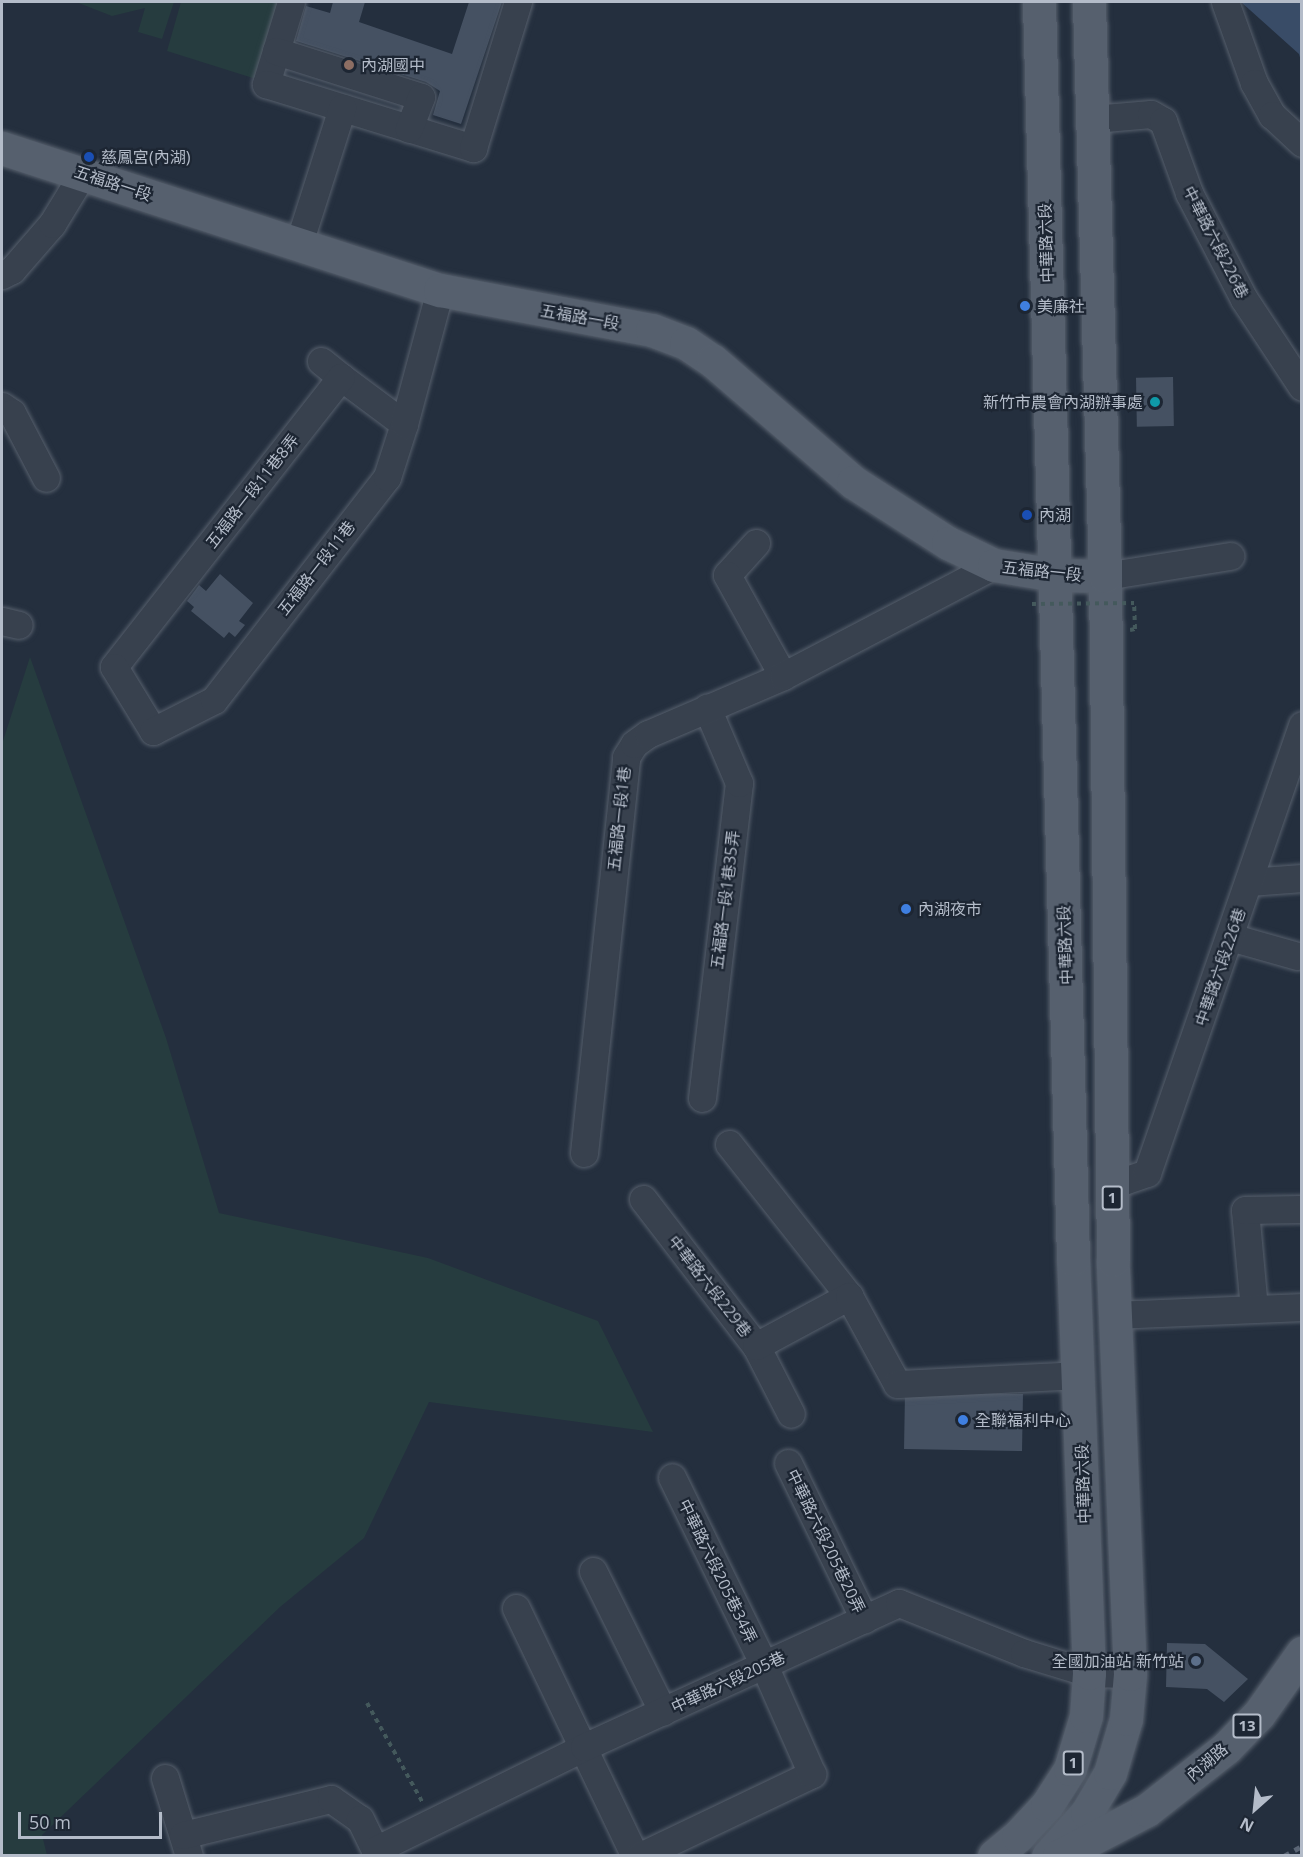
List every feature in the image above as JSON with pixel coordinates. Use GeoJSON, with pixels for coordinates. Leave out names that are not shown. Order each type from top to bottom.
{"type":"FeatureCollection","features":[{"type":"Feature","properties":{"kind":"main road","name":"中華路六段"},"geometry":{"type":"LineString","coordinates":[[1006,1846],[1047,1805],[1070,1770],[1086,1716],[1089,1673],[1073,1259],[1039,2]]}},
{"type":"Feature","properties":{"kind":"main road","name":"1"},"geometry":{"type":"LineString","coordinates":[[1048,1856],[1088,1812],[1110,1773],[1126,1719],[1130,1674],[1113,1260],[1105,576],[1089,2]]}},
{"type":"Feature","properties":{"kind":"main road","name":"五福路一段"},"geometry":{"type":"LineString","coordinates":[[2,148],[440,290],[652,330],[686,343],[713,362],[853,483],[948,543],[994,565],[1055,575],[1105,576]]}},
{"type":"Feature","properties":{"kind":"main road","name":"內湖路"},"geometry":{"type":"LineString","coordinates":[[1059,1856],[1113,1831],[1179,1786],[1226,1748],[1259,1714],[1302,1653]]}},
{"type":"Feature","properties":{"kind":"main road","name":"內湖路"},"geometry":{"type":"LineString","coordinates":[[1006,1846],[1051,1819],[1130,1807],[1179,1786]]}},
{"type":"Feature","properties":{"kind":"street"},"geometry":{"type":"LineString","coordinates":[[291,2],[266,84],[473,148],[518,2]]}},
{"type":"Feature","properties":{"kind":"street"},"geometry":{"type":"LineString","coordinates":[[1225,2],[1254,83],[1272,115],[1302,142]]}},
{"type":"Feature","properties":{"kind":"street"},"geometry":{"type":"LineString","coordinates":[[276,51],[421,97],[409,129]]}},
{"type":"Feature","properties":{"kind":"street"},"geometry":{"type":"LineString","coordinates":[[299,243],[342,108]]}},
{"type":"Feature","properties":{"kind":"street","name":"中華路六段226巷"},"geometry":{"type":"LineString","coordinates":[[1093,119],[1150,114],[1163,121],[1189,194],[1244,299],[1302,387]]}},
{"type":"Feature","properties":{"kind":"street"},"geometry":{"type":"LineString","coordinates":[[2,275],[12,270],[52,224],[83,173]]}},
{"type":"Feature","properties":{"kind":"street","name":"五福路一段11巷"},"geometry":{"type":"LineString","coordinates":[[114,667],[153,731],[214,699],[387,477],[404,424],[440,290]]}},
{"type":"Feature","properties":{"kind":"street","name":"五福路一段11巷8弄"},"geometry":{"type":"LineString","coordinates":[[114,667],[331,369],[404,424]]}},
{"type":"Feature","properties":{"kind":"street"},"geometry":{"type":"LineString","coordinates":[[2,406],[12,413],[46,478]]}},
{"type":"Feature","properties":{"kind":"street"},"geometry":{"type":"LineString","coordinates":[[756,543],[727,575],[783,676]]}},
{"type":"Feature","properties":{"kind":"street"},"geometry":{"type":"LineString","coordinates":[[1105,576],[1230,556]]}},
{"type":"Feature","properties":{"kind":"street","name":"五福路一段1巷"},"geometry":{"type":"LineString","coordinates":[[584,1153],[626,757],[648,734],[783,676],[994,565]]}},
{"type":"Feature","properties":{"kind":"street","name":"五福路一段1巷35弄"},"geometry":{"type":"LineString","coordinates":[[702,1098],[739,783],[707,708]]}},
{"type":"Feature","properties":{"kind":"street","name":"中華路六段226巷"},"geometry":{"type":"LineString","coordinates":[[1112,1185],[1147,1173],[1302,725]]}},
{"type":"Feature","properties":{"kind":"street"},"geometry":{"type":"LineString","coordinates":[[1249,882],[1302,878]]}},
{"type":"Feature","properties":{"kind":"street"},"geometry":{"type":"LineString","coordinates":[[1230,937],[1297,956]]}},
{"type":"Feature","properties":{"kind":"street"},"geometry":{"type":"LineString","coordinates":[[729,1144],[849,1296],[897,1384],[1078,1375]]}},
{"type":"Feature","properties":{"kind":"street","name":"中華路六段229巷"},"geometry":{"type":"LineString","coordinates":[[643,1199],[756,1346],[849,1296]]}},
{"type":"Feature","properties":{"kind":"street"},"geometry":{"type":"LineString","coordinates":[[1254,1309],[1245,1210],[1302,1209]]}},
{"type":"Feature","properties":{"kind":"street"},"geometry":{"type":"LineString","coordinates":[[1073,1259],[1113,1260]]}},
{"type":"Feature","properties":{"kind":"street"},"geometry":{"type":"LineString","coordinates":[[1115,1315],[1302,1307]]}},
{"type":"Feature","properties":{"kind":"street"},"geometry":{"type":"LineString","coordinates":[[756,1346],[791,1414]]}},
{"type":"Feature","properties":{"kind":"street","name":"中華路六段205巷20弄"},"geometry":{"type":"LineString","coordinates":[[788,1463],[864,1619]]}},
{"type":"Feature","properties":{"kind":"street","name":"中華路六段205巷34弄"},"geometry":{"type":"LineString","coordinates":[[640,1856],[812,1774],[765,1665],[672,1477]]}},
{"type":"Feature","properties":{"kind":"street"},"geometry":{"type":"LineString","coordinates":[[593,1571],[663,1712]]}},
{"type":"Feature","properties":{"kind":"street","name":"中華路六段205巷"},"geometry":{"type":"LineString","coordinates":[[374,1853],[584,1748],[899,1603],[1023,1653],[1089,1673],[1130,1674]]}},
{"type":"Feature","properties":{"kind":"street"},"geometry":{"type":"LineString","coordinates":[[516,1608],[635,1856]]}},
{"type":"Feature","properties":{"kind":"street"},"geometry":{"type":"LineString","coordinates":[[165,1778],[186,1845],[331,1798],[360,1820],[374,1853]]}},
{"type":"Feature","properties":{"kind":"path"},"geometry":{"type":"LineString","coordinates":[[1032,604],[1134,603]]}},
{"type":"Feature","properties":{"kind":"path"},"geometry":{"type":"LineString","coordinates":[[367,1703],[434,1822]]}},
{"type":"Feature","properties":{"kind":"green space"},"geometry":{"type":"Polygon","coordinates":[[[76,2],[174,2],[162,39],[138,32],[145,8],[112,16],[76,2]]]}},
{"type":"Feature","properties":{"kind":"green space"},"geometry":{"type":"Polygon","coordinates":[[[181,2],[279,2],[256,79],[167,51],[181,2]]]}},
{"type":"Feature","properties":{"kind":"green space"},"geometry":{"type":"Polygon","coordinates":[[[30,657],[166,1038],[219,1213],[428,1258],[598,1321],[653,1432],[429,1402],[364,1538],[280,1607],[42,1835],[47,1855],[2,1856],[2,744],[30,657]]]}},
{"type":"Feature","properties":{"kind":"water"},"geometry":{"type":"Polygon","coordinates":[[[1241,2],[1301,2],[1301,61],[1299,54],[1241,2]]]}},
{"type":"Feature","properties":{"kind":"building"},"geometry":{"type":"Polygon","coordinates":[[[333,2],[365,2],[359,22],[452,54],[469,2],[502,2],[461,124],[433,115],[440,91],[426,82],[296,41],[306,6],[330,13],[333,2]]]}},
{"type":"Feature","properties":{"kind":"building","name":"新竹市農會內湖辦事處"},"geometry":{"type":"Polygon","coordinates":[[[1173,377],[1174,426],[1137,427],[1136,378],[1173,377]]]}},
{"type":"Feature","properties":{"kind":"building"},"geometry":{"type":"Polygon","coordinates":[[[220,574],[253,603],[239,621],[245,625],[235,637],[229,632],[224,638],[191,611],[194,607],[187,601],[199,585],[206,591],[220,574]]]}},
{"type":"Feature","properties":{"kind":"building","name":"全聯福利中心"},"geometry":{"type":"Polygon","coordinates":[[[905,1392],[1023,1394],[1022,1451],[904,1449],[905,1392]]]}},
{"type":"Feature","properties":{"kind":"building","name":"全國加油站 新竹站"},"geometry":{"type":"Polygon","coordinates":[[[1167,1643],[1205,1644],[1248,1679],[1224,1702],[1207,1689],[1166,1687],[1167,1643]]]}},
{"type":"Feature","properties":{"kind":"railway"},"geometry":{"type":"LineString","coordinates":[[1284,1856],[1302,1846]]}},
{"type":"Feature","properties":{"kind":"place","name":"內湖國中"},"geometry":{"type":"Point","coordinates":[349,65]}},
{"type":"Feature","properties":{"kind":"place","name":"慈鳳宮(內湖)"},"geometry":{"type":"Point","coordinates":[89,157]}},
{"type":"Feature","properties":{"kind":"place","name":"美廉社"},"geometry":{"type":"Point","coordinates":[1025,306]}},
{"type":"Feature","properties":{"kind":"place","name":"新竹市農會內湖辦事處"},"geometry":{"type":"Point","coordinates":[1155,402]}},
{"type":"Feature","properties":{"kind":"place","name":"內湖"},"geometry":{"type":"Point","coordinates":[1027,515]}},
{"type":"Feature","properties":{"kind":"place","name":"內湖夜市"},"geometry":{"type":"Point","coordinates":[906,909]}},
{"type":"Feature","properties":{"kind":"place","name":"全聯福利中心"},"geometry":{"type":"Point","coordinates":[963,1420]}},
{"type":"Feature","properties":{"kind":"place","name":"全國加油站 新竹站"},"geometry":{"type":"Point","coordinates":[1196,1661]}}]}
